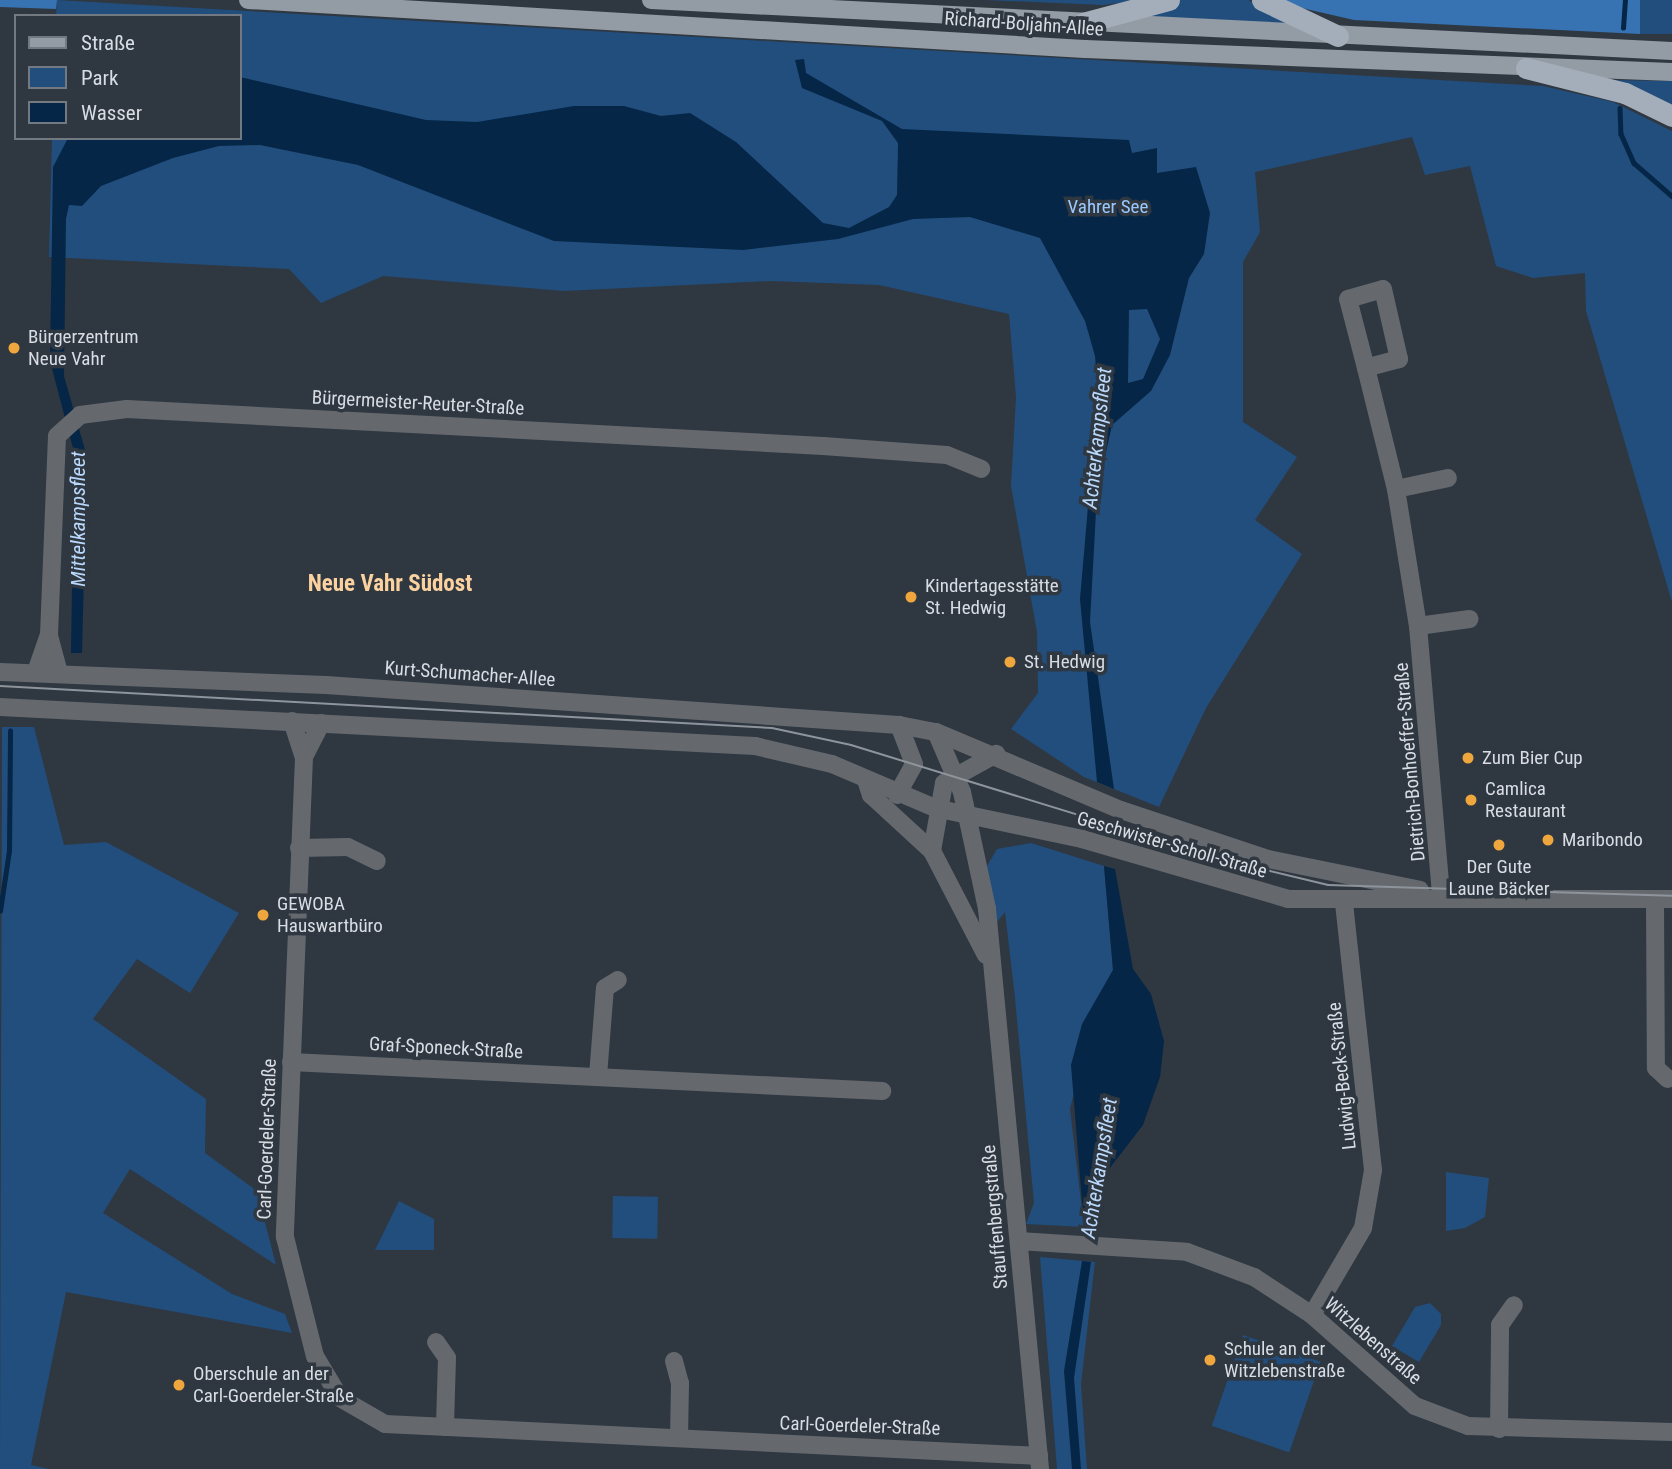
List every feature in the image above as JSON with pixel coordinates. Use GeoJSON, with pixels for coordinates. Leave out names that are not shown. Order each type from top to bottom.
{"type":"FeatureCollection","features":[{"type":"Feature","properties":{"kind":"highway"},"geometry":{"type":"LineString","coordinates":[[1083,23],[1169,0]]}},
{"type":"Feature","properties":{"kind":"highway"},"geometry":{"type":"LineString","coordinates":[[1262,0],[1338,36]]}},
{"type":"Feature","properties":{"kind":"highway"},"geometry":{"type":"LineString","coordinates":[[1526,68],[1625,93],[1672,116]]}},
{"type":"Feature","properties":{"kind":"main road","name":"Richard-Boljahn-Allee"},"geometry":{"type":"LineString","coordinates":[[248,0],[1526,68],[1672,72]]}},
{"type":"Feature","properties":{"kind":"main road","name":"Richard-Boljahn-Allee"},"geometry":{"type":"LineString","coordinates":[[651,0],[1672,51]]}},
{"type":"Feature","properties":{"kind":"street","name":"Dietrich-Bonhoeffer-Straße"},"geometry":{"type":"LineString","coordinates":[[1366,368],[1396,489],[1418,626],[1441,895]]}},
{"type":"Feature","properties":{"kind":"street","name":"Bürgermeister-Reuter-Straße"},"geometry":{"type":"LineString","coordinates":[[58,673],[49,635],[57,436],[72,420],[127,409],[836,447],[947,455],[981,469]]}},
{"type":"Feature","properties":{"kind":"street"},"geometry":{"type":"LineString","coordinates":[[1396,489],[1448,478]]}},
{"type":"Feature","properties":{"kind":"street"},"geometry":{"type":"LineString","coordinates":[[1418,626],[1470,619]]}},
{"type":"Feature","properties":{"kind":"street","name":"Bürgermeister-Reuter-Straße"},"geometry":{"type":"LineString","coordinates":[[36,672],[49,635]]}},
{"type":"Feature","properties":{"kind":"street","name":"Kurt-Schumacher-Allee"},"geometry":{"type":"LineString","coordinates":[[0,672],[829,715],[936,732]]}},
{"type":"Feature","properties":{"kind":"street"},"geometry":{"type":"LineString","coordinates":[[0,707],[755,746],[832,764],[897,795],[914,764],[899,725]]}},
{"type":"Feature","properties":{"kind":"street","name":"Carl-Goerdeler-Straße"},"geometry":{"type":"LineString","coordinates":[[292,721],[304,757],[285,1237],[324,1378],[359,1414],[385,1424],[679,1438],[1039,1463]]}},
{"type":"Feature","properties":{"kind":"street","name":"Carl-Goerdeler-Straße"},"geometry":{"type":"LineString","coordinates":[[304,757],[321,723]]}},
{"type":"Feature","properties":{"kind":"street","name":"Geschwister-Scholl-Straße"},"geometry":{"type":"LineString","coordinates":[[936,732],[996,754],[1099,801],[1268,859],[1441,895]]}},
{"type":"Feature","properties":{"kind":"street","name":"Stauffenbergstraße"},"geometry":{"type":"LineString","coordinates":[[936,732],[956,772],[968,815],[987,909],[989,961],[1019,1241],[1039,1463]]}},
{"type":"Feature","properties":{"kind":"street"},"geometry":{"type":"LineString","coordinates":[[932,851],[935,808],[944,783],[956,772],[996,754]]}},
{"type":"Feature","properties":{"kind":"street","name":"Stauffenbergstraße"},"geometry":{"type":"LineString","coordinates":[[866,780],[871,795],[932,851],[989,961]]}},
{"type":"Feature","properties":{"kind":"street","name":"Geschwister-Scholl-Straße"},"geometry":{"type":"LineString","coordinates":[[897,795],[935,808],[1082,839],[1288,899],[1344,902],[1441,895],[1664,899],[1656,1068],[1668,1079]]}},
{"type":"Feature","properties":{"kind":"street"},"geometry":{"type":"LineString","coordinates":[[299,848],[348,847],[377,861]]}},
{"type":"Feature","properties":{"kind":"street","name":"Ludwig-Beck-Straße"},"geometry":{"type":"LineString","coordinates":[[1312,1315],[1363,1228],[1373,1170],[1344,902]]}},
{"type":"Feature","properties":{"kind":"street"},"geometry":{"type":"LineString","coordinates":[[598,1076],[605,988],[618,981]]}},
{"type":"Feature","properties":{"kind":"street","name":"Graf-Sponeck-Straße"},"geometry":{"type":"LineString","coordinates":[[291,1062],[882,1090]]}},
{"type":"Feature","properties":{"kind":"street","name":"Witzlebenstraße"},"geometry":{"type":"LineString","coordinates":[[1019,1241],[1187,1252],[1254,1277],[1312,1315],[1415,1406],[1468,1426],[1672,1432]]}},
{"type":"Feature","properties":{"kind":"street"},"geometry":{"type":"LineString","coordinates":[[1499,1429],[1500,1325],[1514,1305]]}},
{"type":"Feature","properties":{"kind":"street"},"geometry":{"type":"LineString","coordinates":[[436,1342],[447,1357],[445,1427]]}},
{"type":"Feature","properties":{"kind":"street"},"geometry":{"type":"LineString","coordinates":[[674,1361],[680,1383],[679,1438]]}},
{"type":"Feature","properties":{"kind":"green space","name":"Vahrer See"},"geometry":{"type":"Polygon","coordinates":[[[57,0],[1543,86],[1613,102],[1672,131],[1672,602],[1586,311],[1585,273],[1533,278],[1496,266],[1470,166],[1425,175],[1412,137],[1255,172],[1260,232],[1243,262],[1243,422],[1297,457],[1255,520],[1302,554],[1206,708],[1159,807],[1084,777],[1011,729],[1038,693],[1037,632],[1011,486],[1016,397],[1009,314],[879,285],[771,281],[564,291],[383,276],[321,303],[289,269],[49,257],[52,140],[242,140],[242,14],[56,14],[57,0]]]}},
{"type":"Feature","properties":{"kind":"green space"},"geometry":{"type":"Polygon","coordinates":[[[984,0],[1144,0],[1103,5],[984,0]]]}},
{"type":"Feature","properties":{"kind":"green space"},"geometry":{"type":"Polygon","coordinates":[[[1180,0],[1248,0],[1303,26],[1139,18],[1180,0]]]}},
{"type":"Feature","properties":{"kind":"green space"},"geometry":{"type":"Polygon","coordinates":[[[1343,0],[1533,0],[1533,3],[1343,0]]]}},
{"type":"Feature","properties":{"kind":"green space"},"geometry":{"type":"Polygon","coordinates":[[[1640,0],[1672,0],[1672,34],[1640,34],[1640,0]]]}},
{"type":"Feature","properties":{"kind":"green space"},"geometry":{"type":"Polygon","coordinates":[[[1598,80],[1672,81],[1672,111],[1598,80]]]}},
{"type":"Feature","properties":{"kind":"green space"},"geometry":{"type":"Polygon","coordinates":[[[2,727],[34,727],[64,845],[106,842],[239,913],[190,993],[137,959],[93,1019],[206,1099],[205,1153],[257,1191],[276,1265],[130,1169],[103,1213],[232,1294],[285,1314],[292,1333],[66,1292],[31,1465],[49,1469],[0,1469],[2,727]]]}},
{"type":"Feature","properties":{"kind":"green space"},"geometry":{"type":"Polygon","coordinates":[[[1031,843],[1104,866],[1113,970],[1097,1000],[1070,1109],[1084,1227],[1026,1224],[1034,1203],[1015,998],[1005,912],[997,922],[987,866],[997,849],[1031,843]]]}},
{"type":"Feature","properties":{"kind":"green space"},"geometry":{"type":"Polygon","coordinates":[[[1446,1172],[1489,1178],[1485,1217],[1465,1228],[1446,1231],[1446,1172]]]}},
{"type":"Feature","properties":{"kind":"green space"},"geometry":{"type":"Polygon","coordinates":[[[613,1196],[658,1197],[657,1239],[612,1238],[613,1196]]]}},
{"type":"Feature","properties":{"kind":"green space"},"geometry":{"type":"Polygon","coordinates":[[[399,1201],[434,1219],[434,1250],[375,1250],[399,1201]]]}},
{"type":"Feature","properties":{"kind":"green space"},"geometry":{"type":"Polygon","coordinates":[[[1040,1257],[1095,1262],[1081,1384],[1087,1469],[1057,1469],[1040,1257]]]}},
{"type":"Feature","properties":{"kind":"green space"},"geometry":{"type":"Polygon","coordinates":[[[1430,1303],[1441,1314],[1441,1325],[1419,1362],[1392,1346],[1415,1307],[1430,1303]]]}},
{"type":"Feature","properties":{"kind":"green space"},"geometry":{"type":"Polygon","coordinates":[[[1243,1335],[1321,1362],[1289,1452],[1212,1426],[1243,1335]]]}},
{"type":"Feature","properties":{"kind":"shaded area"},"geometry":{"type":"Polygon","coordinates":[[[0,0],[57,0],[56,9],[0,7],[0,0]]]}},
{"type":"Feature","properties":{"kind":"shaded area"},"geometry":{"type":"Polygon","coordinates":[[[1267,0],[1640,0],[1640,34],[1354,20],[1267,0]]]}},
{"type":"Feature","properties":{"kind":"water","name":"Vahrer See"},"geometry":{"type":"Polygon","coordinates":[[[804,59],[806,73],[902,129],[1129,140],[1132,153],[1157,148],[1157,173],[1196,167],[1210,213],[1204,254],[1189,278],[1170,355],[1151,391],[1112,425],[1097,493],[1090,622],[1114,789],[1097,782],[1080,599],[1098,391],[1095,356],[1085,321],[1040,238],[970,217],[913,219],[838,239],[743,250],[554,241],[358,165],[260,145],[219,146],[173,158],[101,186],[82,206],[69,205],[66,219],[64,376],[87,457],[82,653],[71,653],[74,452],[50,361],[53,167],[67,140],[242,140],[242,77],[426,120],[477,122],[574,106],[624,106],[661,116],[690,113],[736,142],[823,223],[849,228],[889,207],[897,195],[898,143],[882,121],[802,88],[795,60],[804,59]],[[1147,309],[1129,310],[1128,383],[1143,379],[1160,339],[1147,309]]]}},
{"type":"Feature","properties":{"kind":"water"},"geometry":{"type":"Polygon","coordinates":[[[1104,866],[1115,869],[1133,969],[1151,994],[1164,1041],[1160,1077],[1143,1125],[1109,1169],[1097,1227],[1084,1227],[1071,1065],[1082,1024],[1113,970],[1104,866]]]}},
{"type":"Feature","properties":{"kind":"water"},"geometry":{"type":"Polygon","coordinates":[[[1082,1261],[1091,1262],[1074,1378],[1081,1469],[1072,1469],[1064,1371],[1082,1261]]]}},
{"type":"Feature","properties":{"kind":"waterway"},"geometry":{"type":"LineString","coordinates":[[1623,28],[1625,0]]}},
{"type":"Feature","properties":{"kind":"waterway"},"geometry":{"type":"LineString","coordinates":[[1620,108],[1621,134],[1634,163],[1672,196]]}},
{"type":"Feature","properties":{"kind":"waterway","name":"Mittelkampsfleet"},"geometry":{"type":"LineString","coordinates":[[0,911],[9,851],[10,731]]}},
{"type":"Feature","properties":{"kind":"waterway","name":"Achterkampsfleet"},"geometry":{"type":"LineString","coordinates":[[1087,1242],[1090,1223]]}},
{"type":"Feature","properties":{"kind":"tram line"},"geometry":{"type":"LineString","coordinates":[[0,686],[772,728],[851,745],[1229,861],[1328,885],[1672,896]]}},
{"type":"Feature","properties":{"kind":"place","name":"Bürgerzentrum Neue Vahr"},"geometry":{"type":"Point","coordinates":[14,348]}},
{"type":"Feature","properties":{"kind":"place","name":"Kindertagesstätte St. Hedwig"},"geometry":{"type":"Point","coordinates":[911,597]}},
{"type":"Feature","properties":{"kind":"place","name":"St. Hedwig"},"geometry":{"type":"Point","coordinates":[1010,662]}},
{"type":"Feature","properties":{"kind":"place","name":"Zum Bier Cup"},"geometry":{"type":"Point","coordinates":[1468,758]}},
{"type":"Feature","properties":{"kind":"place","name":"Camlica Restaurant"},"geometry":{"type":"Point","coordinates":[1471,800]}},
{"type":"Feature","properties":{"kind":"place","name":"Maribondo"},"geometry":{"type":"Point","coordinates":[1548,840]}},
{"type":"Feature","properties":{"kind":"place","name":"Der Gute Laune Bäcker"},"geometry":{"type":"Point","coordinates":[1499,845]}},
{"type":"Feature","properties":{"kind":"place","name":"GEWOBA Hauswartbüro"},"geometry":{"type":"Point","coordinates":[263,915]}},
{"type":"Feature","properties":{"kind":"place","name":"Schule an der Witzlebenstraße"},"geometry":{"type":"Point","coordinates":[1210,1360]}},
{"type":"Feature","properties":{"kind":"place","name":"Oberschule an der Carl-Goerdeler-Straße"},"geometry":{"type":"Point","coordinates":[179,1385]}},
{"type":"Feature","properties":{"kind":"district","name":"Neue Vahr Südost"},"geometry":{"type":"Point","coordinates":[390,584]}}]}
